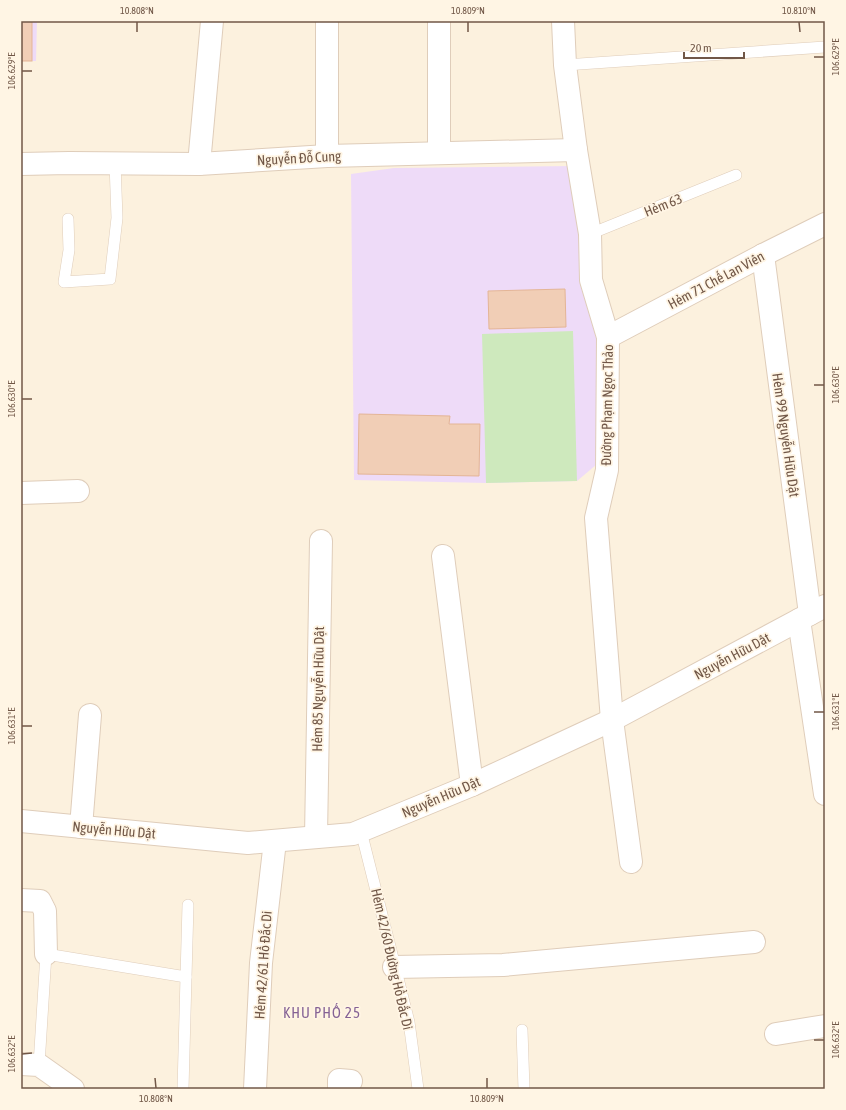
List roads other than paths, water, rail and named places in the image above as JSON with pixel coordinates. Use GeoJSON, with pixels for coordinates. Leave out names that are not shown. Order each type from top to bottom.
{"type":"FeatureCollection","features":[{"type":"Feature","properties":{"kind":"street"},"geometry":{"type":"LineString","coordinates":[[200,164],[212,21]]}},
{"type":"Feature","properties":{"kind":"street"},"geometry":{"type":"LineString","coordinates":[[327,21],[327,156]]}},
{"type":"Feature","properties":{"kind":"street","name":"Đường Phạm Ngọc Thảo"},"geometry":{"type":"LineString","coordinates":[[563,21],[565,65],[576,150],[590,234],[591,280],[608,337],[607,470],[596,518],[612,720],[631,862]]}},
{"type":"Feature","properties":{"kind":"street"},"geometry":{"type":"LineString","coordinates":[[439,22],[439,153]]}},
{"type":"Feature","properties":{"kind":"street","name":"Nguyễn Đỗ Cung"},"geometry":{"type":"LineString","coordinates":[[21,164],[200,164],[327,156],[576,150]]}},
{"type":"Feature","properties":{"kind":"street","name":"Hẻm 71 Chế Lan Viên"},"geometry":{"type":"LineString","coordinates":[[608,337],[825,224]]}},
{"type":"Feature","properties":{"kind":"street","name":"Hẻm 99 Nguyễn Hữu Dật"},"geometry":{"type":"LineString","coordinates":[[763,255],[811,613],[825,794]]}},
{"type":"Feature","properties":{"kind":"street"},"geometry":{"type":"LineString","coordinates":[[21,493],[78,491]]}},
{"type":"Feature","properties":{"kind":"street","name":"Hẻm 85 Nguyễn Hữu Dật"},"geometry":{"type":"LineString","coordinates":[[316,837],[321,541]]}},
{"type":"Feature","properties":{"kind":"street"},"geometry":{"type":"LineString","coordinates":[[444,556],[472,785]]}},
{"type":"Feature","properties":{"kind":"street","name":"Nguyễn Hữu Dật"},"geometry":{"type":"LineString","coordinates":[[21,821],[248,843],[353,834],[472,785],[612,720],[811,613]]}},
{"type":"Feature","properties":{"kind":"street"},"geometry":{"type":"LineString","coordinates":[[81,827],[90,715]]}},
{"type":"Feature","properties":{"kind":"street","name":"Hẻm 42/61 Hồ Đắc Di"},"geometry":{"type":"LineString","coordinates":[[255,1089],[262,963],[275,841]]}},
{"type":"Feature","properties":{"kind":"street"},"geometry":{"type":"LineString","coordinates":[[21,900],[40,901],[45,911],[46,954]]}},
{"type":"Feature","properties":{"kind":"street"},"geometry":{"type":"LineString","coordinates":[[394,967],[503,965],[754,942]]}},
{"type":"Feature","properties":{"kind":"street"},"geometry":{"type":"LineString","coordinates":[[776,1034],[825,1026]]}},
{"type":"Feature","properties":{"kind":"street"},"geometry":{"type":"LineString","coordinates":[[30,1064],[73,1089]]}},
{"type":"Feature","properties":{"kind":"lane"},"geometry":{"type":"LineString","coordinates":[[565,65],[825,47]]}},
{"type":"Feature","properties":{"kind":"lane"},"geometry":{"type":"LineString","coordinates":[[68,218],[69,250],[64,282],[110,279],[117,218],[115,163]]}},
{"type":"Feature","properties":{"kind":"lane","name":"Hẻm 63"},"geometry":{"type":"LineString","coordinates":[[590,234],[736,175]]}},
{"type":"Feature","properties":{"kind":"lane","name":"Hẻm 42/60 Đường Hồ Đắc Di"},"geometry":{"type":"LineString","coordinates":[[361,831],[408,1022],[418,1089]]}},
{"type":"Feature","properties":{"kind":"lane"},"geometry":{"type":"LineString","coordinates":[[183,1089],[188,905]]}},
{"type":"Feature","properties":{"kind":"lane"},"geometry":{"type":"LineString","coordinates":[[30,1064],[46,954],[186,977]]}},
{"type":"Feature","properties":{"kind":"lane"},"geometry":{"type":"LineString","coordinates":[[522,1030],[524,1089]]}},
{"type":"Feature","properties":{"kind":"district","name":"KHU PHỐ 25"},"geometry":{"type":"Point","coordinates":[322,1012]}}]}
